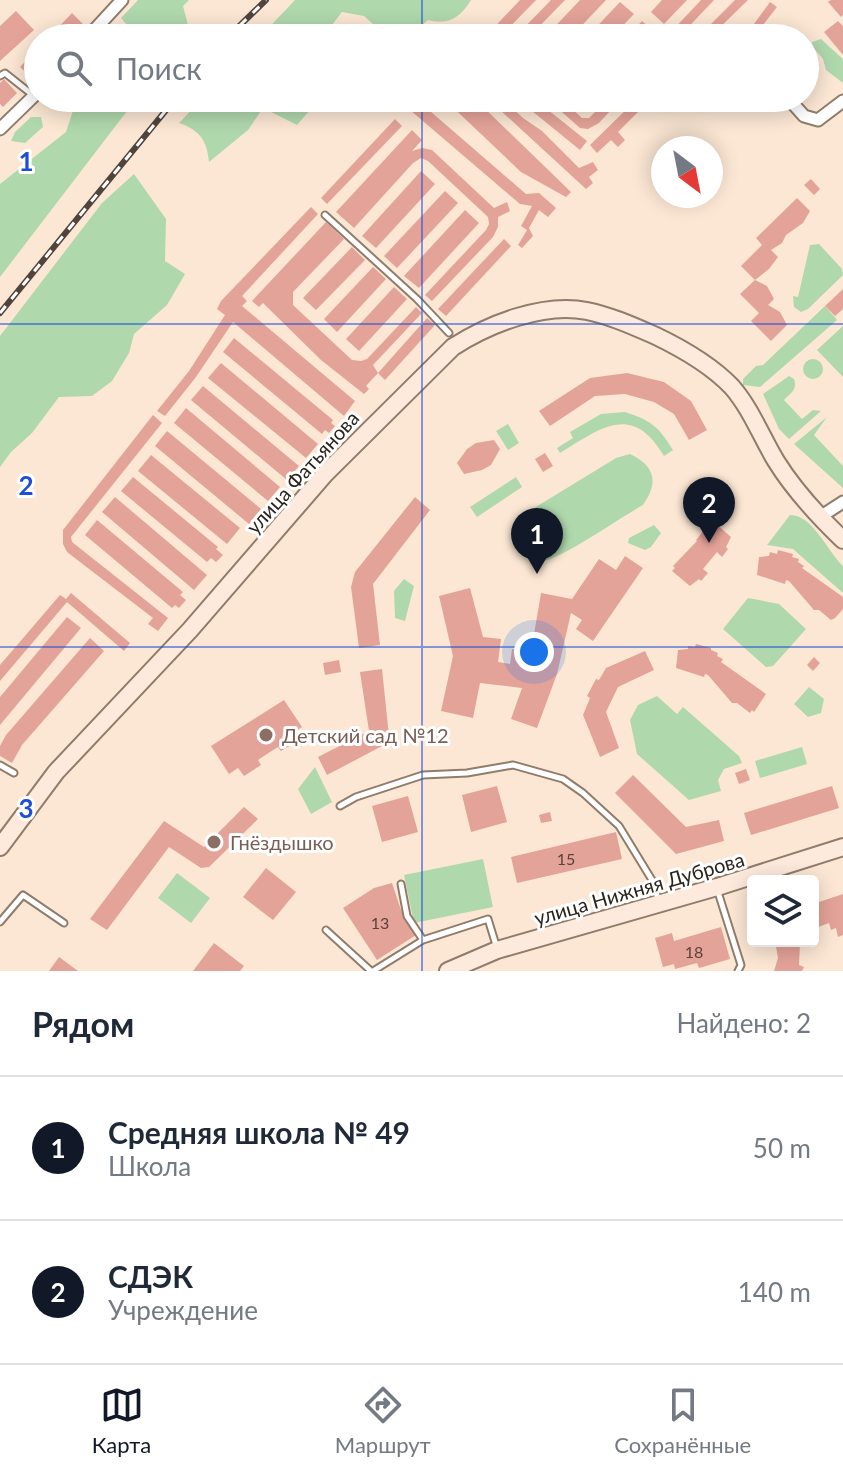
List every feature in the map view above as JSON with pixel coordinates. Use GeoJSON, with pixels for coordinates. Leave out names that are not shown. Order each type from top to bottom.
{"type":"FeatureCollection","features":[{"type":"Feature","properties":{"kind":"street"},"geometry":{"type":"LineString","coordinates":[[100,24],[122,0]]}},
{"type":"Feature","properties":{"kind":"street"},"geometry":{"type":"LineString","coordinates":[[800,112],[818,120],[843,101]]}},
{"type":"Feature","properties":{"kind":"street"},"geometry":{"type":"LineString","coordinates":[[0,129],[24,106]]}},
{"type":"Feature","properties":{"kind":"street","name":"улица Фатьянова"},"geometry":{"type":"LineString","coordinates":[[0,847],[56,772],[190,630],[325,474],[453,347],[491,328],[547,311],[584,310],[619,320],[676,346],[717,373],[744,403],[785,474],[843,540]]}},
{"type":"Feature","properties":{"kind":"street"},"geometry":{"type":"LineString","coordinates":[[820,517],[843,502]]}},
{"type":"Feature","properties":{"kind":"street","name":"улица Нижняя Дуброва"},"geometry":{"type":"LineString","coordinates":[[448,971],[497,950],[843,847]]}},
{"type":"Feature","properties":{"kind":"lane"},"geometry":{"type":"LineString","coordinates":[[0,76],[5,73],[24,86]]}},
{"type":"Feature","properties":{"kind":"lane"},"geometry":{"type":"LineString","coordinates":[[325,215],[417,299],[449,333]]}},
{"type":"Feature","properties":{"kind":"lane"},"geometry":{"type":"LineString","coordinates":[[0,765],[14,773]]}},
{"type":"Feature","properties":{"kind":"lane"},"geometry":{"type":"LineString","coordinates":[[340,806],[356,797],[423,775],[467,773],[513,765],[563,779],[619,826],[652,880],[659,903]]}},
{"type":"Feature","properties":{"kind":"lane"},"geometry":{"type":"LineString","coordinates":[[401,884],[407,916],[423,940]]}},
{"type":"Feature","properties":{"kind":"lane"},"geometry":{"type":"LineString","coordinates":[[717,887],[741,965],[738,971]]}},
{"type":"Feature","properties":{"kind":"lane"},"geometry":{"type":"LineString","coordinates":[[0,922],[23,895],[64,923]]}},
{"type":"Feature","properties":{"kind":"lane"},"geometry":{"type":"LineString","coordinates":[[326,930],[372,971],[423,940],[488,919],[497,950]]}},
{"type":"Feature","properties":{"kind":"green space"},"geometry":{"type":"Polygon","coordinates":[[[138,0],[189,0],[183,6],[188,24],[126,24],[121,18],[138,0]]]}},
{"type":"Feature","properties":{"kind":"green space"},"geometry":{"type":"Polygon","coordinates":[[[295,0],[471,0],[453,19],[442,22],[428,20],[424,24],[373,24],[364,16],[342,12],[333,24],[272,24],[295,0]]]}},
{"type":"Feature","properties":{"kind":"green space"},"geometry":{"type":"Polygon","coordinates":[[[819,40],[843,59],[843,83],[826,70],[819,54],[819,40]]]}},
{"type":"Feature","properties":{"kind":"green space"},"geometry":{"type":"Polygon","coordinates":[[[72,112],[126,112],[0,277],[0,184],[66,132],[72,112]]]}},
{"type":"Feature","properties":{"kind":"green space"},"geometry":{"type":"Polygon","coordinates":[[[190,112],[260,112],[248,130],[209,162],[201,137],[179,123],[190,112]]]}},
{"type":"Feature","properties":{"kind":"green space"},"geometry":{"type":"Polygon","coordinates":[[[271,112],[308,112],[297,125],[271,112]]]}},
{"type":"Feature","properties":{"kind":"green space"},"geometry":{"type":"Polygon","coordinates":[[[31,117],[41,117],[43,127],[25,143],[11,141],[15,132],[31,117]]]}},
{"type":"Feature","properties":{"kind":"green space"},"geometry":{"type":"Polygon","coordinates":[[[134,174],[166,219],[165,261],[185,274],[167,305],[134,334],[129,353],[112,381],[92,396],[59,397],[32,433],[0,467],[0,336],[102,203],[134,174]]]}},
{"type":"Feature","properties":{"kind":"green space"},"geometry":{"type":"Polygon","coordinates":[[[819,244],[842,269],[843,275],[801,312],[794,307],[793,296],[798,297],[810,245],[819,244]]]}},
{"type":"Feature","properties":{"kind":"green space"},"geometry":{"type":"Polygon","coordinates":[[[825,306],[837,320],[760,387],[743,385],[743,379],[756,366],[763,365],[825,306]]]}},
{"type":"Feature","properties":{"kind":"green space"},"geometry":{"type":"Polygon","coordinates":[[[843,326],[843,377],[817,350],[843,326]]]}},
{"type":"Feature","properties":{"kind":"green space"},"geometry":{"type":"Polygon","coordinates":[[[813,359],[820,362],[823,369],[820,376],[813,379],[806,376],[803,369],[806,362],[813,359]]]}},
{"type":"Feature","properties":{"kind":"green space"},"geometry":{"type":"Polygon","coordinates":[[[789,376],[794,379],[795,386],[784,400],[802,419],[813,410],[821,411],[789,439],[779,429],[763,394],[789,376]]]}},
{"type":"Feature","properties":{"kind":"green space"},"geometry":{"type":"Polygon","coordinates":[[[625,412],[654,425],[673,450],[664,456],[652,439],[640,429],[628,425],[602,429],[560,453],[557,448],[573,438],[570,432],[601,414],[625,412]]]}},
{"type":"Feature","properties":{"kind":"green space"},"geometry":{"type":"Polygon","coordinates":[[[827,417],[814,435],[843,466],[843,488],[794,444],[827,417]]]}},
{"type":"Feature","properties":{"kind":"green space"},"geometry":{"type":"Polygon","coordinates":[[[508,424],[519,443],[508,450],[496,431],[508,424]]]}},
{"type":"Feature","properties":{"kind":"green space"},"geometry":{"type":"Polygon","coordinates":[[[630,454],[645,464],[652,475],[651,489],[643,505],[552,558],[535,561],[521,554],[515,542],[515,533],[526,513],[616,458],[630,454]]]}},
{"type":"Feature","properties":{"kind":"green space"},"geometry":{"type":"Polygon","coordinates":[[[516,477],[522,487],[477,517],[470,507],[516,477]]]}},
{"type":"Feature","properties":{"kind":"green space"},"geometry":{"type":"Polygon","coordinates":[[[790,515],[813,527],[843,566],[843,593],[793,549],[767,545],[790,515]]]}},
{"type":"Feature","properties":{"kind":"green space"},"geometry":{"type":"Polygon","coordinates":[[[654,525],[661,533],[651,547],[645,550],[628,543],[629,538],[654,525]]]}},
{"type":"Feature","properties":{"kind":"green space"},"geometry":{"type":"Polygon","coordinates":[[[404,579],[414,586],[405,621],[395,618],[394,591],[404,579]]]}},
{"type":"Feature","properties":{"kind":"green space"},"geometry":{"type":"Polygon","coordinates":[[[748,598],[779,604],[806,629],[773,666],[766,667],[723,629],[748,598]]]}},
{"type":"Feature","properties":{"kind":"green space"},"geometry":{"type":"Polygon","coordinates":[[[809,687],[824,699],[821,713],[808,717],[794,704],[809,687]]]}},
{"type":"Feature","properties":{"kind":"green space"},"geometry":{"type":"Polygon","coordinates":[[[657,696],[677,714],[683,707],[739,756],[742,763],[724,769],[718,780],[721,791],[689,800],[637,754],[630,720],[638,705],[657,696]]]}},
{"type":"Feature","properties":{"kind":"green space"},"geometry":{"type":"Polygon","coordinates":[[[802,747],[807,764],[760,778],[755,761],[802,747]]]}},
{"type":"Feature","properties":{"kind":"green space"},"geometry":{"type":"Polygon","coordinates":[[[315,767],[332,802],[311,814],[298,789],[315,767]]]}},
{"type":"Feature","properties":{"kind":"green space"},"geometry":{"type":"Polygon","coordinates":[[[483,859],[493,907],[414,923],[404,875],[483,859]]]}},
{"type":"Feature","properties":{"kind":"green space"},"geometry":{"type":"Polygon","coordinates":[[[177,873],[210,898],[191,923],[158,898],[177,873]]]}},
{"type":"Feature","properties":{"kind":"building"},"geometry":{"type":"Polygon","coordinates":[[[520,0],[536,0],[513,24],[497,24],[520,0]]]}},
{"type":"Feature","properties":{"kind":"building"},"geometry":{"type":"Polygon","coordinates":[[[551,0],[565,0],[542,24],[528,24],[551,0]]]}},
{"type":"Feature","properties":{"kind":"building"},"geometry":{"type":"Polygon","coordinates":[[[580,0],[606,0],[583,24],[557,24],[580,0]]]}},
{"type":"Feature","properties":{"kind":"building"},"geometry":{"type":"Polygon","coordinates":[[[662,0],[687,0],[664,24],[651,12],[662,0]]]}},
{"type":"Feature","properties":{"kind":"building"},"geometry":{"type":"Polygon","coordinates":[[[701,0],[714,0],[691,24],[678,24],[701,0]]]}},
{"type":"Feature","properties":{"kind":"building"},"geometry":{"type":"Polygon","coordinates":[[[735,0],[748,0],[723,24],[711,24],[735,0]]]}},
{"type":"Feature","properties":{"kind":"building"},"geometry":{"type":"Polygon","coordinates":[[[843,0],[841,17],[828,2],[843,0]]]}},
{"type":"Feature","properties":{"kind":"building"},"geometry":{"type":"Polygon","coordinates":[[[620,2],[634,14],[624,24],[599,24],[620,2]]]}},
{"type":"Feature","properties":{"kind":"building"},"geometry":{"type":"Polygon","coordinates":[[[770,2],[777,7],[764,24],[754,24],[770,2]]]}},
{"type":"Feature","properties":{"kind":"building"},"geometry":{"type":"Polygon","coordinates":[[[16,11],[28,24],[24,24],[24,39],[0,61],[0,26],[16,11]]]}},
{"type":"Feature","properties":{"kind":"building"},"geometry":{"type":"Polygon","coordinates":[[[72,13],[83,24],[61,24],[72,13]]]}},
{"type":"Feature","properties":{"kind":"building"},"geometry":{"type":"Polygon","coordinates":[[[838,21],[843,26],[843,55],[824,32],[838,21]]]}},
{"type":"Feature","properties":{"kind":"building"},"geometry":{"type":"Polygon","coordinates":[[[4,79],[17,93],[3,107],[0,104],[0,83],[4,79]]]}},
{"type":"Feature","properties":{"kind":"building"},"geometry":{"type":"Polygon","coordinates":[[[412,112],[431,112],[526,194],[539,193],[556,208],[548,217],[539,210],[529,228],[533,236],[522,248],[518,245],[527,230],[521,226],[532,206],[520,204],[412,112]]]}},
{"type":"Feature","properties":{"kind":"building"},"geometry":{"type":"Polygon","coordinates":[[[458,112],[488,112],[571,192],[566,197],[521,172],[458,112]]]}},
{"type":"Feature","properties":{"kind":"building"},"geometry":{"type":"Polygon","coordinates":[[[502,112],[517,112],[542,131],[579,168],[593,162],[598,170],[589,177],[593,183],[586,189],[502,112]]]}},
{"type":"Feature","properties":{"kind":"building"},"geometry":{"type":"Polygon","coordinates":[[[533,112],[551,112],[587,141],[580,150],[533,112]]]}},
{"type":"Feature","properties":{"kind":"building"},"geometry":{"type":"Polygon","coordinates":[[[562,112],[575,112],[582,118],[589,118],[595,112],[609,112],[599,123],[588,129],[580,128],[562,112]]]}},
{"type":"Feature","properties":{"kind":"building"},"geometry":{"type":"Polygon","coordinates":[[[624,112],[638,112],[618,132],[625,140],[618,147],[611,140],[597,153],[590,145],[624,112]]]}},
{"type":"Feature","properties":{"kind":"building"},"geometry":{"type":"Polygon","coordinates":[[[395,119],[402,126],[327,204],[321,198],[395,119]]]}},
{"type":"Feature","properties":{"kind":"building"},"geometry":{"type":"Polygon","coordinates":[[[412,130],[422,140],[412,151],[422,148],[432,150],[494,208],[507,202],[510,211],[498,217],[498,227],[493,237],[432,301],[425,295],[489,224],[488,217],[428,161],[421,158],[413,163],[354,228],[336,212],[412,130]]]}},
{"type":"Feature","properties":{"kind":"building"},"geometry":{"type":"Polygon","coordinates":[[[421,171],[435,184],[376,248],[362,236],[421,171]]]}},
{"type":"Feature","properties":{"kind":"building"},"geometry":{"type":"Polygon","coordinates":[[[811,179],[820,189],[814,195],[804,185],[811,179]]]}},
{"type":"Feature","properties":{"kind":"building"},"geometry":{"type":"Polygon","coordinates":[[[445,191],[458,203],[397,268],[384,256],[445,191]]]}},
{"type":"Feature","properties":{"kind":"building"},"geometry":{"type":"Polygon","coordinates":[[[797,198],[810,211],[803,223],[771,250],[778,257],[755,280],[741,266],[762,245],[756,238],[797,198]]]}},
{"type":"Feature","properties":{"kind":"building"},"geometry":{"type":"Polygon","coordinates":[[[311,207],[318,214],[242,296],[247,301],[242,306],[355,401],[344,416],[233,322],[165,416],[157,411],[189,371],[225,315],[217,309],[221,301],[311,207]]]}},
{"type":"Feature","properties":{"kind":"building"},"geometry":{"type":"Polygon","coordinates":[[[465,210],[479,223],[419,288],[404,276],[465,210]]]}},
{"type":"Feature","properties":{"kind":"building"},"geometry":{"type":"Polygon","coordinates":[[[326,222],[344,239],[293,292],[293,305],[352,360],[361,361],[367,359],[416,307],[422,313],[373,365],[378,373],[366,386],[369,389],[364,394],[321,360],[263,303],[259,307],[252,301],[326,222]]]}},
{"type":"Feature","properties":{"kind":"building"},"geometry":{"type":"Polygon","coordinates":[[[504,239],[511,246],[446,316],[438,309],[504,239]]]}},
{"type":"Feature","properties":{"kind":"building"},"geometry":{"type":"Polygon","coordinates":[[[352,247],[365,260],[316,310],[303,298],[352,247]]]}},
{"type":"Feature","properties":{"kind":"building"},"geometry":{"type":"Polygon","coordinates":[[[373,267],[386,279],[337,332],[324,319],[373,267]]]}},
{"type":"Feature","properties":{"kind":"building"},"geometry":{"type":"Polygon","coordinates":[[[755,280],[767,286],[774,299],[768,305],[780,312],[787,325],[771,341],[751,321],[759,313],[740,294],[755,280]]]}},
{"type":"Feature","properties":{"kind":"building"},"geometry":{"type":"Polygon","coordinates":[[[394,287],[407,299],[359,351],[346,339],[394,287]]]}},
{"type":"Feature","properties":{"kind":"building"},"geometry":{"type":"Polygon","coordinates":[[[843,289],[843,309],[835,316],[825,306],[843,289]]]}},
{"type":"Feature","properties":{"kind":"building"},"geometry":{"type":"Polygon","coordinates":[[[427,318],[435,325],[385,380],[378,373],[427,318]]]}},
{"type":"Feature","properties":{"kind":"building"},"geometry":{"type":"Polygon","coordinates":[[[234,338],[333,420],[331,423],[335,426],[329,433],[325,430],[322,434],[223,352],[234,338]]]}},
{"type":"Feature","properties":{"kind":"building"},"geometry":{"type":"Polygon","coordinates":[[[221,363],[318,444],[306,458],[208,378],[221,363]]]}},
{"type":"Feature","properties":{"kind":"building"},"geometry":{"type":"Polygon","coordinates":[[[627,373],[664,382],[691,401],[707,430],[689,440],[674,414],[654,402],[625,394],[595,396],[550,426],[539,411],[590,378],[627,373]]]}},
{"type":"Feature","properties":{"kind":"building"},"geometry":{"type":"Polygon","coordinates":[[[203,386],[299,466],[287,480],[191,400],[203,386]]]}},
{"type":"Feature","properties":{"kind":"building"},"geometry":{"type":"Polygon","coordinates":[[[186,408],[280,487],[268,501],[174,423],[186,408]]]}},
{"type":"Feature","properties":{"kind":"building"},"geometry":{"type":"Polygon","coordinates":[[[153,415],[162,423],[71,537],[72,542],[168,618],[158,631],[148,624],[153,618],[67,552],[63,544],[63,530],[153,415]]]}},
{"type":"Feature","properties":{"kind":"building"},"geometry":{"type":"Polygon","coordinates":[[[167,431],[261,509],[249,524],[155,446],[167,431]]]}},
{"type":"Feature","properties":{"kind":"building"},"geometry":{"type":"Polygon","coordinates":[[[494,440],[500,449],[491,465],[464,474],[457,463],[467,449],[476,443],[494,440]]]}},
{"type":"Feature","properties":{"kind":"building"},"geometry":{"type":"Polygon","coordinates":[[[545,453],[553,466],[543,472],[535,459],[545,453]]]}},
{"type":"Feature","properties":{"kind":"building"},"geometry":{"type":"Polygon","coordinates":[[[151,455],[240,528],[227,544],[138,471],[151,455]]]}},
{"type":"Feature","properties":{"kind":"building"},"geometry":{"type":"Polygon","coordinates":[[[133,477],[218,547],[216,549],[223,555],[216,562],[211,558],[207,562],[121,491],[133,477]]]}},
{"type":"Feature","properties":{"kind":"building"},"geometry":{"type":"Polygon","coordinates":[[[115,497],[207,575],[194,590],[102,512],[115,497]]]}},
{"type":"Feature","properties":{"kind":"building"},"geometry":{"type":"Polygon","coordinates":[[[415,497],[430,510],[373,584],[380,645],[359,648],[351,587],[355,572],[415,497]]]}},
{"type":"Feature","properties":{"kind":"building"},"geometry":{"type":"Polygon","coordinates":[[[97,520],[183,592],[180,595],[186,600],[179,608],[175,605],[172,608],[85,535],[97,520]]]}},
{"type":"Feature","properties":{"kind":"building"},"geometry":{"type":"Polygon","coordinates":[[[714,522],[731,537],[726,547],[728,549],[722,557],[717,552],[703,569],[708,573],[690,586],[672,571],[673,566],[714,522]]]}},
{"type":"Feature","properties":{"kind":"building"},"geometry":{"type":"Polygon","coordinates":[[[778,550],[793,554],[792,557],[799,559],[798,562],[804,566],[802,568],[843,597],[843,609],[835,618],[831,620],[819,610],[814,610],[789,581],[786,580],[785,584],[757,575],[759,557],[769,556],[770,552],[777,554],[778,550]]]}},
{"type":"Feature","properties":{"kind":"building"},"geometry":{"type":"Polygon","coordinates":[[[625,556],[643,568],[593,641],[576,629],[582,620],[571,613],[557,674],[537,728],[511,719],[522,688],[480,683],[473,718],[441,711],[453,656],[439,596],[470,588],[483,637],[501,639],[498,662],[510,664],[512,649],[531,652],[541,593],[572,599],[599,559],[616,570],[625,556]]]}},
{"type":"Feature","properties":{"kind":"building"},"geometry":{"type":"Polygon","coordinates":[[[71,593],[130,643],[124,651],[67,602],[0,681],[0,665],[60,595],[66,599],[71,593]]]}},
{"type":"Feature","properties":{"kind":"building"},"geometry":{"type":"Polygon","coordinates":[[[67,617],[81,628],[0,725],[0,697],[67,617]]]}},
{"type":"Feature","properties":{"kind":"building"},"geometry":{"type":"Polygon","coordinates":[[[90,638],[104,651],[22,745],[12,763],[0,756],[0,746],[6,735],[90,638]]]}},
{"type":"Feature","properties":{"kind":"building"},"geometry":{"type":"Polygon","coordinates":[[[696,644],[718,653],[717,656],[723,659],[721,662],[766,694],[754,712],[752,710],[750,713],[737,703],[732,703],[708,675],[704,677],[676,668],[678,650],[695,647],[696,644]]]}},
{"type":"Feature","properties":{"kind":"building"},"geometry":{"type":"Polygon","coordinates":[[[645,651],[654,670],[618,687],[606,712],[619,748],[600,757],[583,715],[590,698],[587,696],[606,668],[645,651]]]}},
{"type":"Feature","properties":{"kind":"building"},"geometry":{"type":"Polygon","coordinates":[[[814,657],[820,663],[813,671],[807,665],[814,657]]]}},
{"type":"Feature","properties":{"kind":"building"},"geometry":{"type":"Polygon","coordinates":[[[339,660],[341,672],[325,675],[323,663],[339,660]]]}},
{"type":"Feature","properties":{"kind":"building"},"geometry":{"type":"Polygon","coordinates":[[[382,669],[389,736],[384,745],[327,775],[318,757],[369,731],[360,672],[382,669]]]}},
{"type":"Feature","properties":{"kind":"building"},"geometry":{"type":"Polygon","coordinates":[[[284,700],[302,727],[296,731],[301,739],[281,751],[278,747],[267,754],[258,760],[261,765],[244,776],[238,768],[229,774],[211,746],[284,700]]]}},
{"type":"Feature","properties":{"kind":"building"},"geometry":{"type":"Polygon","coordinates":[[[746,769],[750,780],[739,784],[735,773],[746,769]]]}},
{"type":"Feature","properties":{"kind":"building"},"geometry":{"type":"Polygon","coordinates":[[[633,775],[686,827],[719,820],[724,841],[676,854],[615,793],[633,775]]]}},
{"type":"Feature","properties":{"kind":"building"},"geometry":{"type":"Polygon","coordinates":[[[497,786],[507,822],[471,832],[462,795],[497,786]]]}},
{"type":"Feature","properties":{"kind":"building"},"geometry":{"type":"Polygon","coordinates":[[[832,786],[839,808],[751,835],[744,813],[832,786]]]}},
{"type":"Feature","properties":{"kind":"building"},"geometry":{"type":"Polygon","coordinates":[[[408,796],[418,832],[382,842],[372,806],[408,796]]]}},
{"type":"Feature","properties":{"kind":"building"},"geometry":{"type":"Polygon","coordinates":[[[244,807],[258,819],[209,867],[201,868],[169,847],[107,930],[90,919],[164,821],[204,847],[244,807]]]}},
{"type":"Feature","properties":{"kind":"building"},"geometry":{"type":"Polygon","coordinates":[[[550,812],[552,821],[541,823],[539,815],[550,812]]]}},
{"type":"Feature","properties":{"kind":"building"},"geometry":{"type":"Polygon","coordinates":[[[616,832],[622,859],[517,883],[511,857],[616,832]]]}},
{"type":"Feature","properties":{"kind":"building"},"geometry":{"type":"Polygon","coordinates":[[[266,868],[296,892],[273,920],[243,897],[266,868]]]}},
{"type":"Feature","properties":{"kind":"building"},"geometry":{"type":"Polygon","coordinates":[[[392,883],[401,910],[416,935],[377,960],[343,908],[374,888],[392,883]]]}},
{"type":"Feature","properties":{"kind":"building"},"geometry":{"type":"Polygon","coordinates":[[[843,894],[843,935],[838,937],[836,928],[831,930],[829,923],[819,927],[819,902],[843,894]]]}},
{"type":"Feature","properties":{"kind":"building"},"geometry":{"type":"Polygon","coordinates":[[[721,927],[730,959],[699,968],[697,963],[675,969],[674,964],[663,967],[655,938],[672,933],[674,941],[721,927]]]}},
{"type":"Feature","properties":{"kind":"building"},"geometry":{"type":"Polygon","coordinates":[[[214,943],[244,966],[240,971],[193,971],[214,943]]]}},
{"type":"Feature","properties":{"kind":"building"},"geometry":{"type":"Polygon","coordinates":[[[776,947],[800,947],[799,965],[804,967],[802,971],[774,971],[778,958],[776,947]]]}},
{"type":"Feature","properties":{"kind":"building"},"geometry":{"type":"Polygon","coordinates":[[[59,957],[78,971],[49,971],[59,957]]]}},
{"type":"Feature","properties":{"kind":"railway"},"geometry":{"type":"LineString","coordinates":[[241,24],[266,0]]}},
{"type":"Feature","properties":{"kind":"railway"},"geometry":{"type":"LineString","coordinates":[[0,313],[165,112]]}},
{"type":"Feature","properties":{"kind":"place","name":"СДЭК"},"geometry":{"type":"Point","coordinates":[709,543]}},
{"type":"Feature","properties":{"kind":"place","name":"Средняя школа № 49"},"geometry":{"type":"Point","coordinates":[537,574]}},
{"type":"Feature","properties":{"kind":"place","name":"Детский сад №12"},"geometry":{"type":"Point","coordinates":[266,735]}},
{"type":"Feature","properties":{"kind":"place","name":"Гнёздышко"},"geometry":{"type":"Point","coordinates":[214,842]}}]}
